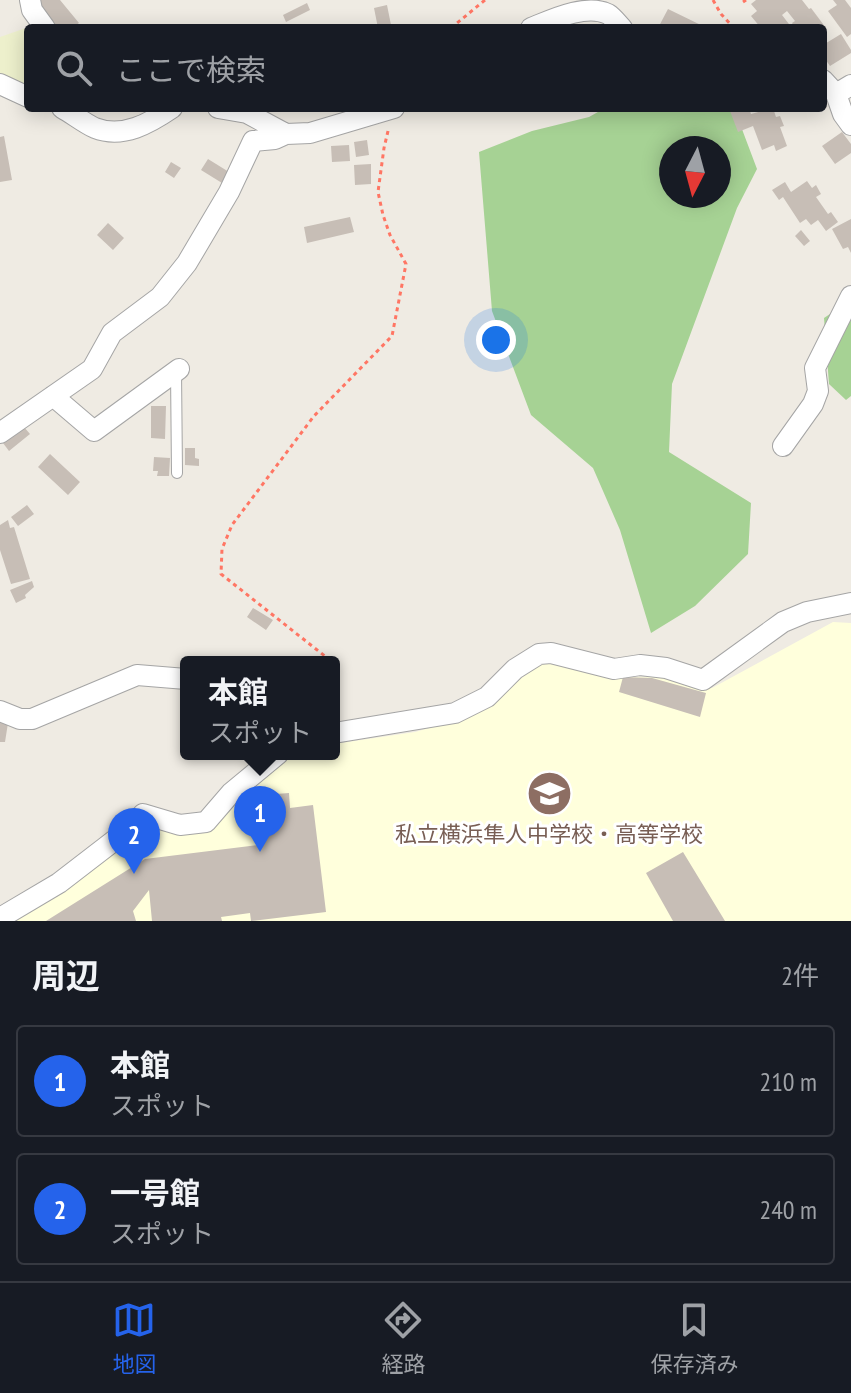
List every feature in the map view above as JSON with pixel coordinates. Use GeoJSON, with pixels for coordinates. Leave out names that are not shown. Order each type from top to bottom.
{"type":"FeatureCollection","features":[{"type":"Feature","properties":{"kind":"street"},"geometry":{"type":"LineString","coordinates":[[30,0],[32,10],[42,24]]}},
{"type":"Feature","properties":{"kind":"street"},"geometry":{"type":"LineString","coordinates":[[542,24],[576,12],[593,11],[608,14],[618,24]]}},
{"type":"Feature","properties":{"kind":"street"},"geometry":{"type":"LineString","coordinates":[[0,84],[24,95]]}},
{"type":"Feature","properties":{"kind":"street"},"geometry":{"type":"LineString","coordinates":[[837,86],[843,114],[851,125]]}},
{"type":"Feature","properties":{"kind":"street"},"geometry":{"type":"LineString","coordinates":[[69,112],[96,128],[111,131],[131,130],[152,122],[166,112]]}},
{"type":"Feature","properties":{"kind":"street"},"geometry":{"type":"LineString","coordinates":[[241,112],[286,134]]}},
{"type":"Feature","properties":{"kind":"street"},"geometry":{"type":"LineString","coordinates":[[0,433],[92,369],[112,333],[160,297],[187,263],[229,192],[253,141],[310,133],[392,115]]}},
{"type":"Feature","properties":{"kind":"street"},"geometry":{"type":"LineString","coordinates":[[783,446],[813,404],[818,391],[815,368],[851,296]]}},
{"type":"Feature","properties":{"kind":"street"},"geometry":{"type":"LineString","coordinates":[[53,396],[94,431],[177,370]]}},
{"type":"Feature","properties":{"kind":"street"},"geometry":{"type":"LineString","coordinates":[[340,732],[455,713],[487,697],[515,669],[539,654],[551,653],[614,669],[640,665],[666,668],[703,680],[783,622],[807,612],[851,603]]}},
{"type":"Feature","properties":{"kind":"street"},"geometry":{"type":"LineString","coordinates":[[0,711],[20,719],[32,719],[137,675],[180,679]]}},
{"type":"Feature","properties":{"kind":"street"},"geometry":{"type":"LineString","coordinates":[[0,918],[59,883],[133,826],[143,814],[180,825],[206,822],[231,793],[271,760]]}},
{"type":"Feature","properties":{"kind":"lane"},"geometry":{"type":"LineString","coordinates":[[177,370],[177,473]]}},
{"type":"Feature","properties":{"kind":"path"},"geometry":{"type":"LineString","coordinates":[[456,24],[485,0]]}},
{"type":"Feature","properties":{"kind":"path"},"geometry":{"type":"LineString","coordinates":[[713,0],[730,24]]}},
{"type":"Feature","properties":{"kind":"path"},"geometry":{"type":"LineString","coordinates":[[325,656],[221,574],[222,549],[232,525],[314,416],[392,336],[406,264],[390,235],[378,192],[392,115]]}},
{"type":"Feature","properties":{"kind":"shaded area"},"geometry":{"type":"Polygon","coordinates":[[[24,29],[24,87],[0,75],[0,37],[24,29]]]}},
{"type":"Feature","properties":{"kind":"shaded area","name":"私立横浜隼人中学校・高等学校"},"geometry":{"type":"Polygon","coordinates":[[[833,622],[851,623],[851,921],[13,921],[92,870],[154,824],[207,831],[283,760],[340,760],[340,743],[415,732],[461,719],[545,662],[561,663],[586,673],[614,678],[656,676],[712,688],[833,622]]]}},
{"type":"Feature","properties":{"kind":"green space"},"geometry":{"type":"Polygon","coordinates":[[[598,112],[736,112],[757,169],[737,208],[672,384],[669,452],[751,503],[748,554],[695,606],[651,633],[620,530],[593,468],[531,415],[492,311],[479,152],[532,131],[598,112]]]}},
{"type":"Feature","properties":{"kind":"green space"},"geometry":{"type":"Polygon","coordinates":[[[851,300],[851,396],[846,400],[829,384],[824,318],[851,300]]]}},
{"type":"Feature","properties":{"kind":"building"},"geometry":{"type":"Polygon","coordinates":[[[40,0],[60,0],[79,23],[52,24],[35,5],[40,0]]]}},
{"type":"Feature","properties":{"kind":"building"},"geometry":{"type":"Polygon","coordinates":[[[756,0],[802,0],[823,24],[793,24],[795,21],[787,11],[782,15],[789,24],[758,24],[751,16],[757,11],[751,4],[756,0]]]}},
{"type":"Feature","properties":{"kind":"building"},"geometry":{"type":"Polygon","coordinates":[[[833,0],[845,0],[851,8],[851,34],[847,37],[828,11],[837,5],[833,0]]]}},
{"type":"Feature","properties":{"kind":"building"},"geometry":{"type":"Polygon","coordinates":[[[307,3],[310,10],[286,22],[283,15],[307,3]]]}},
{"type":"Feature","properties":{"kind":"building"},"geometry":{"type":"Polygon","coordinates":[[[387,5],[391,24],[377,24],[374,8],[387,5]]]}},
{"type":"Feature","properties":{"kind":"building"},"geometry":{"type":"Polygon","coordinates":[[[668,9],[699,24],[660,24],[668,9]]]}},
{"type":"Feature","properties":{"kind":"building"},"geometry":{"type":"Polygon","coordinates":[[[841,34],[851,53],[830,66],[827,62],[827,43],[841,34]]]}},
{"type":"Feature","properties":{"kind":"building"},"geometry":{"type":"Polygon","coordinates":[[[730,112],[774,112],[784,126],[780,127],[787,146],[776,151],[774,145],[762,150],[753,126],[738,132],[730,112]]]}},
{"type":"Feature","properties":{"kind":"building"},"geometry":{"type":"Polygon","coordinates":[[[842,132],[851,144],[851,153],[835,164],[822,146],[842,132]]]}},
{"type":"Feature","properties":{"kind":"building"},"geometry":{"type":"Polygon","coordinates":[[[4,136],[12,180],[0,182],[0,137],[4,136]]]}},
{"type":"Feature","properties":{"kind":"building"},"geometry":{"type":"Polygon","coordinates":[[[367,140],[369,155],[356,157],[354,142],[367,140]]]}},
{"type":"Feature","properties":{"kind":"building"},"geometry":{"type":"Polygon","coordinates":[[[349,145],[350,161],[332,162],[331,146],[349,145]]]}},
{"type":"Feature","properties":{"kind":"building"},"geometry":{"type":"Polygon","coordinates":[[[208,159],[229,172],[222,183],[201,170],[208,159]]]}},
{"type":"Feature","properties":{"kind":"building"},"geometry":{"type":"Polygon","coordinates":[[[171,162],[181,168],[174,178],[165,172],[171,162]]]}},
{"type":"Feature","properties":{"kind":"building"},"geometry":{"type":"Polygon","coordinates":[[[371,164],[371,184],[355,185],[354,165],[371,164]]]}},
{"type":"Feature","properties":{"kind":"building"},"geometry":{"type":"Polygon","coordinates":[[[807,181],[812,188],[816,185],[821,194],[816,197],[838,222],[826,231],[818,220],[811,225],[806,219],[800,223],[783,197],[779,200],[772,190],[785,182],[791,192],[807,181]]]}},
{"type":"Feature","properties":{"kind":"building"},"geometry":{"type":"Polygon","coordinates":[[[350,217],[354,232],[307,243],[304,227],[350,217]]]}},
{"type":"Feature","properties":{"kind":"building"},"geometry":{"type":"Polygon","coordinates":[[[851,219],[851,253],[848,247],[843,249],[832,229],[851,219]]]}},
{"type":"Feature","properties":{"kind":"building"},"geometry":{"type":"Polygon","coordinates":[[[108,223],[124,238],[113,250],[97,235],[108,223]]]}},
{"type":"Feature","properties":{"kind":"building"},"geometry":{"type":"Polygon","coordinates":[[[801,230],[810,241],[804,246],[795,236],[801,230]]]}},
{"type":"Feature","properties":{"kind":"building"},"geometry":{"type":"Polygon","coordinates":[[[151,406],[166,406],[165,439],[151,438],[151,406]]]}},
{"type":"Feature","properties":{"kind":"building"},"geometry":{"type":"Polygon","coordinates":[[[24,427],[30,434],[9,451],[3,443],[24,427]]]}},
{"type":"Feature","properties":{"kind":"building"},"geometry":{"type":"Polygon","coordinates":[[[185,448],[195,448],[199,466],[185,465],[185,448]]]}},
{"type":"Feature","properties":{"kind":"building"},"geometry":{"type":"Polygon","coordinates":[[[50,454],[80,482],[68,495],[38,467],[50,454]]]}},
{"type":"Feature","properties":{"kind":"building"},"geometry":{"type":"Polygon","coordinates":[[[154,457],[170,458],[169,476],[157,476],[158,471],[153,471],[154,457]]]}},
{"type":"Feature","properties":{"kind":"building"},"geometry":{"type":"Polygon","coordinates":[[[27,505],[34,514],[18,526],[11,517],[27,505]]]}},
{"type":"Feature","properties":{"kind":"building"},"geometry":{"type":"Polygon","coordinates":[[[8,520],[10,528],[14,527],[30,579],[11,584],[0,550],[0,525],[8,520]]]}},
{"type":"Feature","properties":{"kind":"building"},"geometry":{"type":"Polygon","coordinates":[[[32,581],[34,587],[25,595],[26,598],[16,603],[10,590],[32,581]]]}},
{"type":"Feature","properties":{"kind":"building"},"geometry":{"type":"Polygon","coordinates":[[[253,608],[273,620],[266,630],[247,617],[253,608]]]}},
{"type":"Feature","properties":{"kind":"building"},"geometry":{"type":"Polygon","coordinates":[[[623,677],[652,678],[706,693],[700,717],[619,692],[623,677]]]}},
{"type":"Feature","properties":{"kind":"building"},"geometry":{"type":"Polygon","coordinates":[[[0,722],[8,723],[5,742],[0,742],[0,722]]]}},
{"type":"Feature","properties":{"kind":"building"},"geometry":{"type":"Polygon","coordinates":[[[289,793],[290,808],[313,805],[326,912],[251,921],[250,913],[221,917],[222,921],[152,921],[149,890],[133,911],[136,921],[46,921],[145,859],[259,845],[255,811],[277,809],[276,794],[289,793]]]}},
{"type":"Feature","properties":{"kind":"building"},"geometry":{"type":"Polygon","coordinates":[[[683,852],[725,921],[673,921],[646,873],[683,852]]]}},
{"type":"Feature","properties":{"kind":"place","name":"私立横浜隼人中学校・高等学校"},"geometry":{"type":"Point","coordinates":[549,793]}},
{"type":"Feature","properties":{"kind":"place","name":"本館"},"geometry":{"type":"Point","coordinates":[260,852]}},
{"type":"Feature","properties":{"kind":"place","name":"一号館"},"geometry":{"type":"Point","coordinates":[134,874]}}]}
